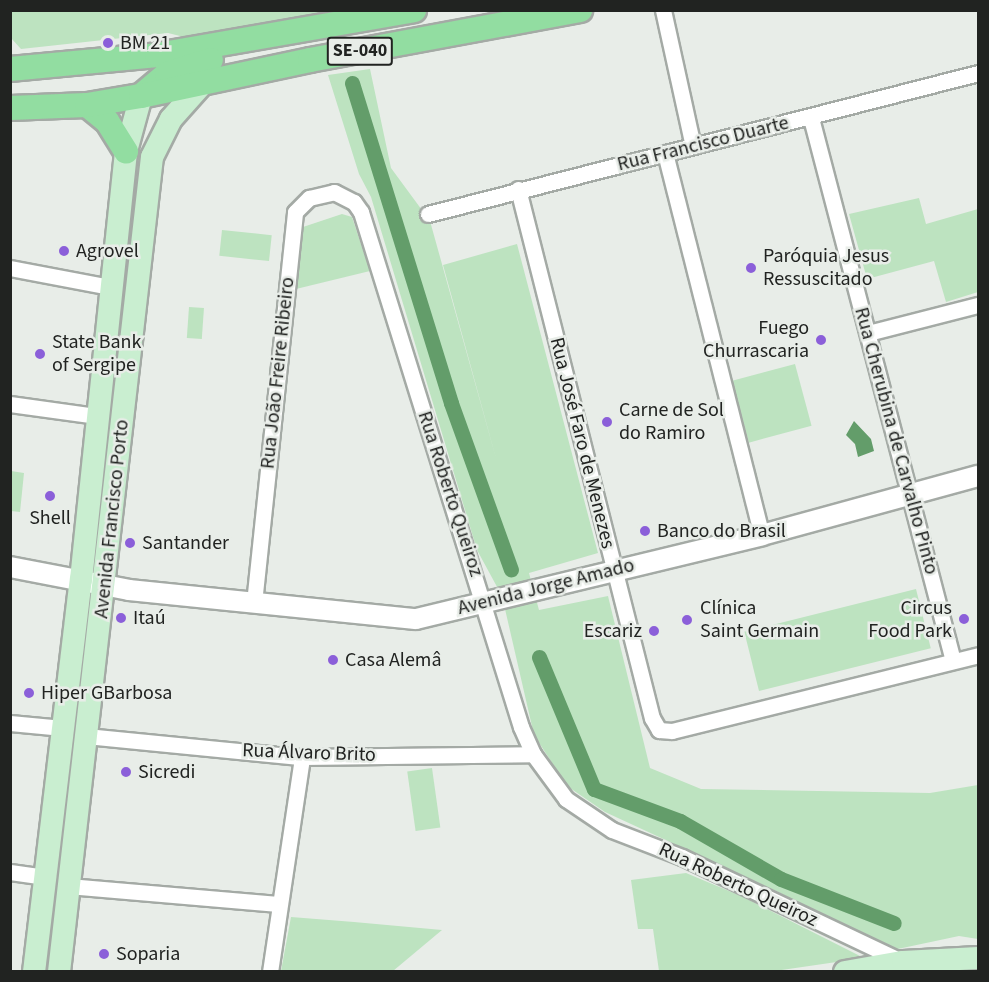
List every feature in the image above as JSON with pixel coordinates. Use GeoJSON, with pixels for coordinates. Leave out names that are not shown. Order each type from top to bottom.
{"type":"FeatureCollection","features":[{"type":"Feature","properties":{"kind":"main road","name":"SE-040"},"geometry":{"type":"LineString","coordinates":[[10,69],[157,55],[414,10]]}},
{"type":"Feature","properties":{"kind":"main road","name":"SE-040"},"geometry":{"type":"LineString","coordinates":[[10,108],[87,105],[141,96],[580,10]]}},
{"type":"Feature","properties":{"kind":"main road"},"geometry":{"type":"LineString","coordinates":[[141,96],[155,82],[182,67],[328,37],[381,16]]}},
{"type":"Feature","properties":{"kind":"main road","name":"Avenida Francisco Porto"},"geometry":{"type":"LineString","coordinates":[[59,972],[106,583],[152,157],[165,128],[203,83]]}},
{"type":"Feature","properties":{"kind":"main road","name":"Avenida Francisco Porto"},"geometry":{"type":"LineString","coordinates":[[34,972],[81,573],[126,151],[141,96]]}},
{"type":"Feature","properties":{"kind":"main road"},"geometry":{"type":"LineString","coordinates":[[87,105],[107,122],[126,151]]}},
{"type":"Feature","properties":{"kind":"main road"},"geometry":{"type":"LineString","coordinates":[[845,972],[903,962],[978,958]]}},
{"type":"Feature","properties":{"kind":"street"},"geometry":{"type":"LineString","coordinates":[[663,10],[693,146]]}},
{"type":"Feature","properties":{"kind":"street","name":"Rua Francisco Duarte"},"geometry":{"type":"LineString","coordinates":[[428,214],[518,189],[812,118],[978,73]]}},
{"type":"Feature","properties":{"kind":"street","name":"Rua Cherubina de Carvalho Pinto"},"geometry":{"type":"LineString","coordinates":[[812,118],[912,494],[953,661]]}},
{"type":"Feature","properties":{"kind":"street"},"geometry":{"type":"LineString","coordinates":[[665,153],[762,535]]}},
{"type":"Feature","properties":{"kind":"street","name":"Rua José Faro de Menezes"},"geometry":{"type":"LineString","coordinates":[[518,189],[652,718],[659,730],[672,731],[953,661]]}},
{"type":"Feature","properties":{"kind":"street","name":"Rua João Freire Ribeiro"},"geometry":{"type":"LineString","coordinates":[[254,603],[295,212],[320,193],[334,192],[354,202]]}},
{"type":"Feature","properties":{"kind":"street","name":"Rua Roberto Queiroz"},"geometry":{"type":"LineString","coordinates":[[354,202],[484,603],[521,727],[533,754],[566,799],[585,815],[903,962]]}},
{"type":"Feature","properties":{"kind":"street"},"geometry":{"type":"LineString","coordinates":[[10,268],[111,287]]}},
{"type":"Feature","properties":{"kind":"street"},"geometry":{"type":"LineString","coordinates":[[868,333],[978,305]]}},
{"type":"Feature","properties":{"kind":"street"},"geometry":{"type":"LineString","coordinates":[[10,404],[97,416]]}},
{"type":"Feature","properties":{"kind":"street","name":"Avenida Jorge Amado"},"geometry":{"type":"LineString","coordinates":[[81,573],[129,590],[416,619],[762,535],[978,476]]}},
{"type":"Feature","properties":{"kind":"street"},"geometry":{"type":"LineString","coordinates":[[10,554],[81,573]]}},
{"type":"Feature","properties":{"kind":"street"},"geometry":{"type":"LineString","coordinates":[[10,567],[81,573]]}},
{"type":"Feature","properties":{"kind":"street"},"geometry":{"type":"LineString","coordinates":[[953,661],[978,654]]}},
{"type":"Feature","properties":{"kind":"street"},"geometry":{"type":"LineString","coordinates":[[10,723],[63,728]]}},
{"type":"Feature","properties":{"kind":"street","name":"Rua Álvaro Brito"},"geometry":{"type":"LineString","coordinates":[[86,736],[302,757],[533,754]]}},
{"type":"Feature","properties":{"kind":"street"},"geometry":{"type":"LineString","coordinates":[[270,972],[278,904],[302,757]]}},
{"type":"Feature","properties":{"kind":"street"},"geometry":{"type":"LineString","coordinates":[[10,872],[44,877]]}},
{"type":"Feature","properties":{"kind":"street"},"geometry":{"type":"LineString","coordinates":[[68,886],[278,904]]}},
{"type":"Feature","properties":{"kind":"shaded area"},"geometry":{"type":"Polygon","coordinates":[[[11,11],[358,11],[192,39],[168,33],[21,49],[11,38],[11,11]]]}},
{"type":"Feature","properties":{"kind":"shaded area"},"geometry":{"type":"Polygon","coordinates":[[[370,69],[391,168],[430,221],[497,462],[443,265],[517,244],[598,553],[529,573],[539,610],[608,596],[650,768],[701,789],[930,793],[978,785],[978,939],[959,936],[893,950],[774,890],[605,812],[567,786],[534,735],[502,596],[477,550],[371,197],[359,174],[328,75],[370,69]]]}},
{"type":"Feature","properties":{"kind":"shaded area"},"geometry":{"type":"Polygon","coordinates":[[[919,198],[926,224],[978,209],[978,292],[946,302],[934,261],[867,279],[849,214],[919,198]]]}},
{"type":"Feature","properties":{"kind":"shaded area"},"geometry":{"type":"Polygon","coordinates":[[[342,214],[352,217],[370,271],[296,289],[303,227],[342,214]]]}},
{"type":"Feature","properties":{"kind":"shaded area"},"geometry":{"type":"Polygon","coordinates":[[[222,230],[272,235],[269,261],[219,256],[222,230]]]}},
{"type":"Feature","properties":{"kind":"shaded area"},"geometry":{"type":"Polygon","coordinates":[[[189,307],[204,308],[202,339],[187,338],[189,307]]]}},
{"type":"Feature","properties":{"kind":"shaded area"},"geometry":{"type":"Polygon","coordinates":[[[795,364],[812,426],[749,443],[732,381],[795,364]]]}},
{"type":"Feature","properties":{"kind":"shaded area"},"geometry":{"type":"Polygon","coordinates":[[[854,421],[871,439],[874,451],[858,457],[855,444],[846,435],[854,421]]]}},
{"type":"Feature","properties":{"kind":"shaded area"},"geometry":{"type":"Polygon","coordinates":[[[11,471],[24,473],[20,512],[11,511],[11,471]]]}},
{"type":"Feature","properties":{"kind":"shaded area"},"geometry":{"type":"Polygon","coordinates":[[[916,589],[931,648],[759,691],[744,632],[916,589]]]}},
{"type":"Feature","properties":{"kind":"shaded area"},"geometry":{"type":"Polygon","coordinates":[[[432,768],[440,827],[416,831],[407,771],[432,768]]]}},
{"type":"Feature","properties":{"kind":"shaded area"},"geometry":{"type":"Polygon","coordinates":[[[686,873],[741,896],[864,958],[768,972],[659,971],[653,929],[638,929],[631,880],[686,873]]]}},
{"type":"Feature","properties":{"kind":"shaded area"},"geometry":{"type":"Polygon","coordinates":[[[291,917],[442,930],[393,971],[281,971],[291,917]]]}},
{"type":"Feature","properties":{"kind":"waterway"},"geometry":{"type":"LineString","coordinates":[[352,83],[451,403],[511,570]]}},
{"type":"Feature","properties":{"kind":"waterway"},"geometry":{"type":"LineString","coordinates":[[539,657],[594,789],[680,821],[781,879],[894,923]]}},
{"type":"Feature","properties":{"kind":"place","name":"BM 21"},"geometry":{"type":"Point","coordinates":[108,43]}},
{"type":"Feature","properties":{"kind":"place","name":"Agrovel"},"geometry":{"type":"Point","coordinates":[64,251]}},
{"type":"Feature","properties":{"kind":"place","name":"Paróquia Jesus Ressuscitado"},"geometry":{"type":"Point","coordinates":[751,268]}},
{"type":"Feature","properties":{"kind":"place","name":"Fuego Churrascaria"},"geometry":{"type":"Point","coordinates":[821,340]}},
{"type":"Feature","properties":{"kind":"place","name":"State Bank of Sergipe"},"geometry":{"type":"Point","coordinates":[40,354]}},
{"type":"Feature","properties":{"kind":"place","name":"Carne de Sol do Ramiro"},"geometry":{"type":"Point","coordinates":[607,422]}},
{"type":"Feature","properties":{"kind":"place","name":"Shell"},"geometry":{"type":"Point","coordinates":[50,496]}},
{"type":"Feature","properties":{"kind":"place","name":"Banco do Brasil"},"geometry":{"type":"Point","coordinates":[645,531]}},
{"type":"Feature","properties":{"kind":"place","name":"Santander"},"geometry":{"type":"Point","coordinates":[130,543]}},
{"type":"Feature","properties":{"kind":"place","name":"Itaú"},"geometry":{"type":"Point","coordinates":[121,618]}},
{"type":"Feature","properties":{"kind":"place","name":"Circus Food Park"},"geometry":{"type":"Point","coordinates":[964,619]}},
{"type":"Feature","properties":{"kind":"place","name":"Clínica Saint Germain"},"geometry":{"type":"Point","coordinates":[687,620]}},
{"type":"Feature","properties":{"kind":"place","name":"Escariz"},"geometry":{"type":"Point","coordinates":[654,631]}},
{"type":"Feature","properties":{"kind":"place","name":"Casa Alemâ"},"geometry":{"type":"Point","coordinates":[333,660]}},
{"type":"Feature","properties":{"kind":"place","name":"Hiper GBarbosa"},"geometry":{"type":"Point","coordinates":[29,693]}},
{"type":"Feature","properties":{"kind":"place","name":"Sicredi"},"geometry":{"type":"Point","coordinates":[126,772]}},
{"type":"Feature","properties":{"kind":"place","name":"Soparia"},"geometry":{"type":"Point","coordinates":[104,954]}}]}
